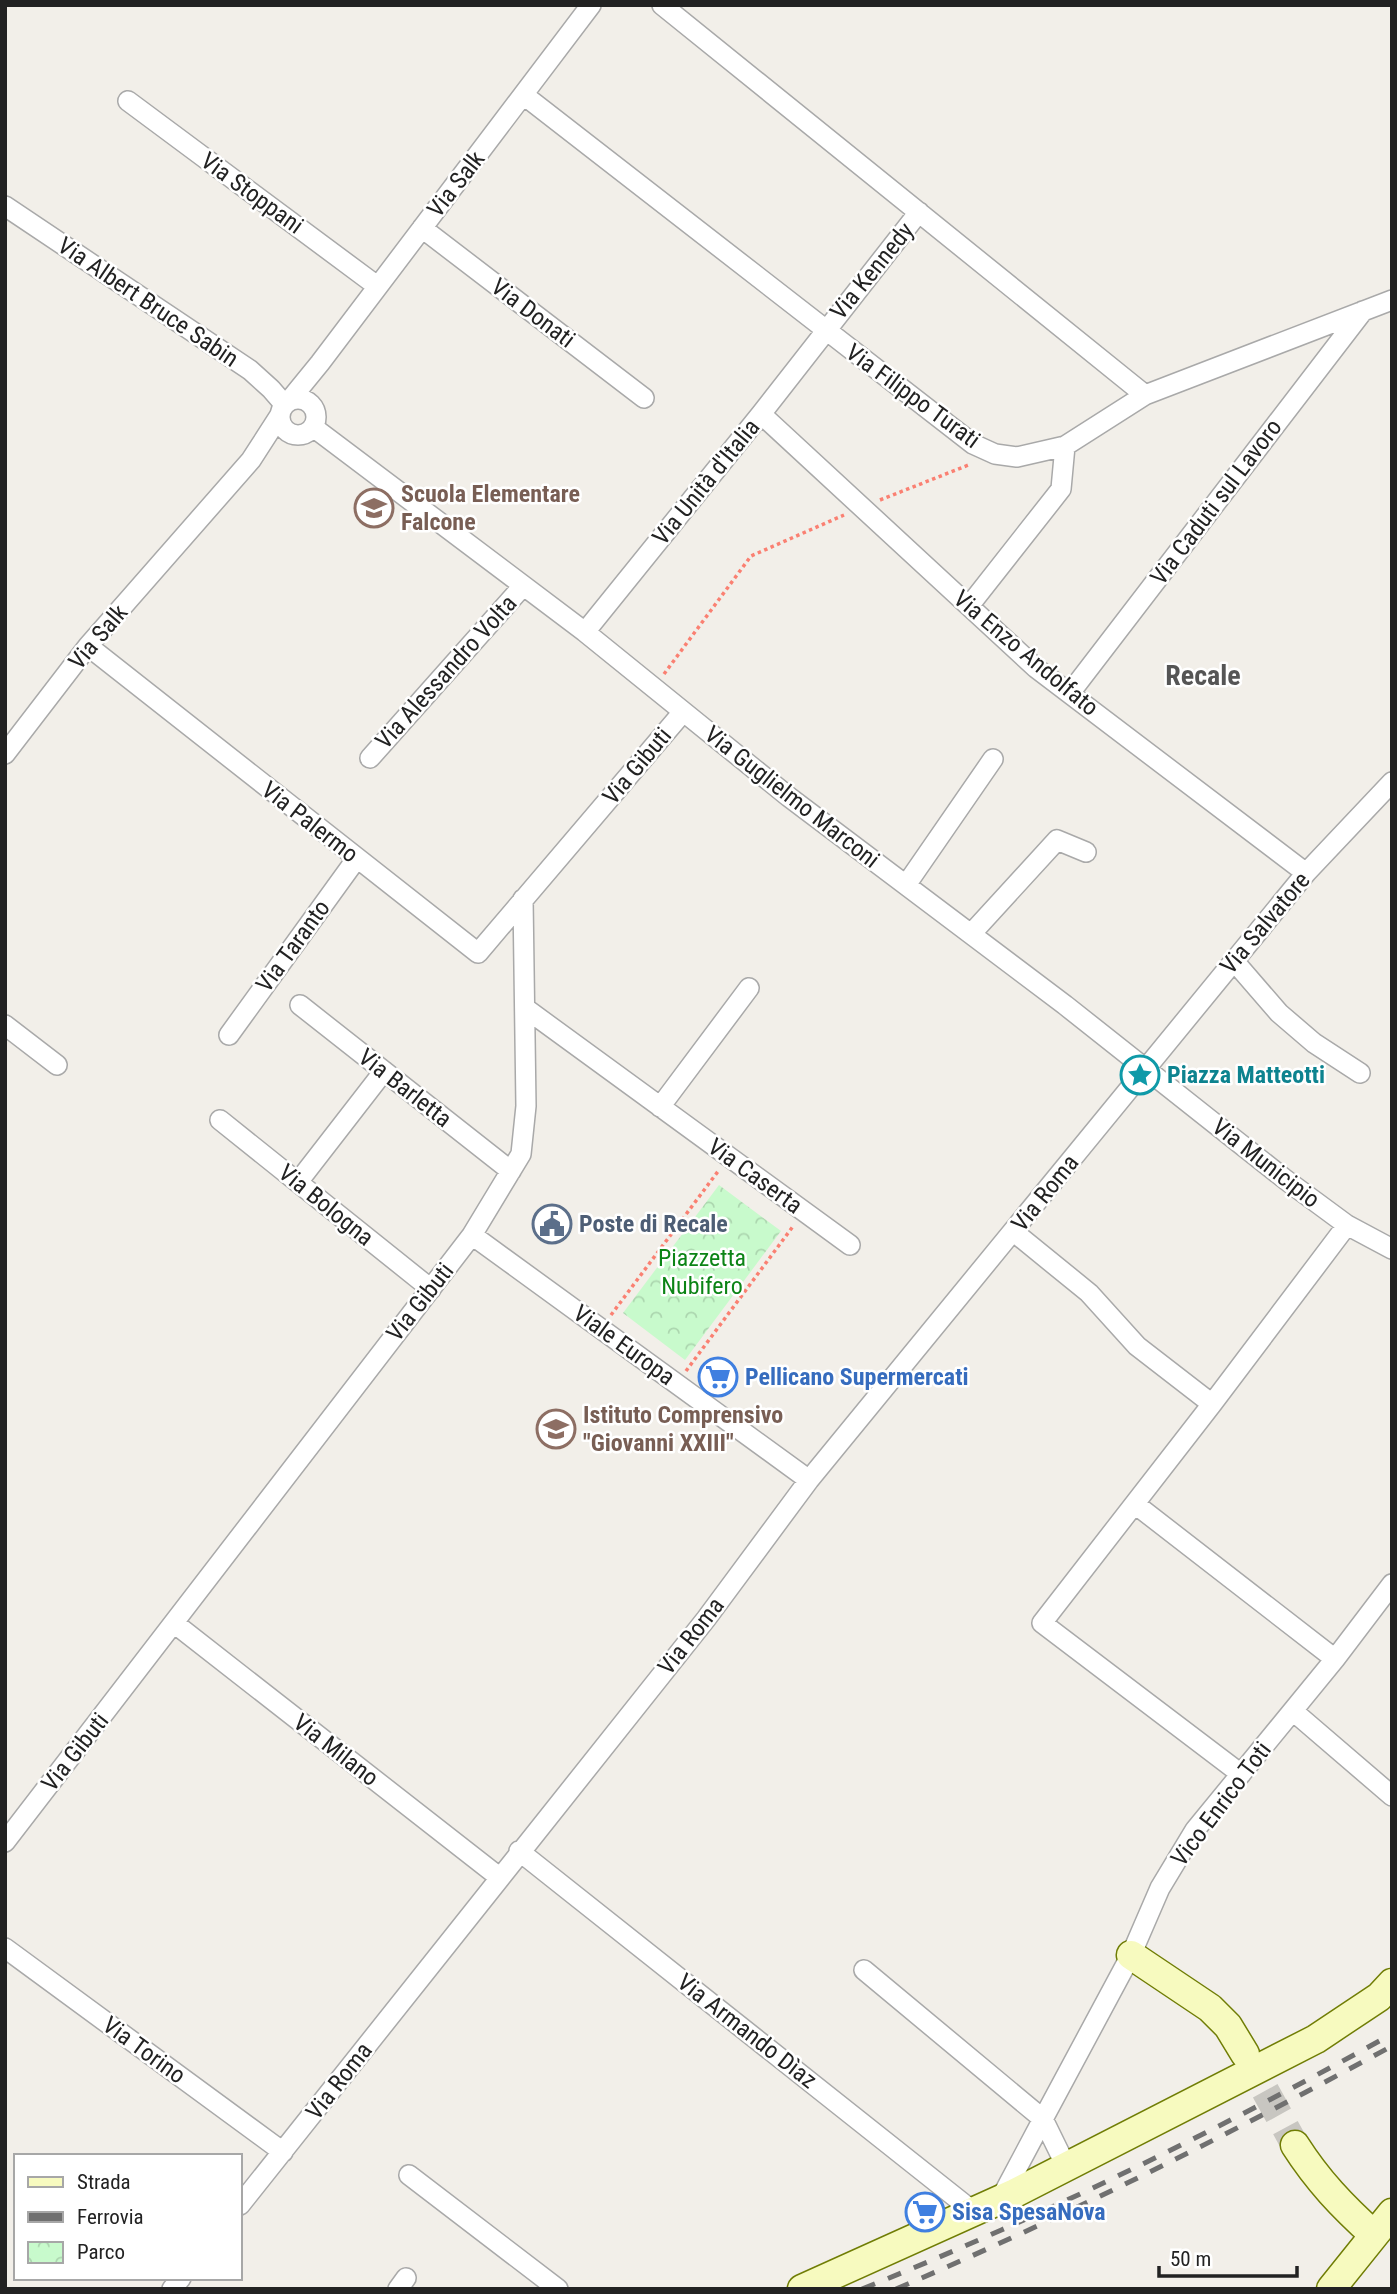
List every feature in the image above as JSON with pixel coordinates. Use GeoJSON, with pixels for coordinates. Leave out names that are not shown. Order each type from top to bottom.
{"type":"FeatureCollection","features":[{"type":"Feature","properties":{"kind":"street","name":"Via Salk"},"geometry":{"type":"LineString","coordinates":[[5,754],[88,646],[251,460],[284,407],[525,96],[591,5]]}},
{"type":"Feature","properties":{"kind":"street"},"geometry":{"type":"LineString","coordinates":[[662,5],[1145,395]]}},
{"type":"Feature","properties":{"kind":"street","name":"Via Filippo Turati"},"geometry":{"type":"LineString","coordinates":[[525,96],[973,444],[995,454],[1017,457],[1065,446],[1145,395],[1392,300]]}},
{"type":"Feature","properties":{"kind":"street","name":"Via Stoppani"},"geometry":{"type":"LineString","coordinates":[[128,101],[377,286]]}},
{"type":"Feature","properties":{"kind":"street","name":"Via Albert Bruce Sabin"},"geometry":{"type":"LineString","coordinates":[[5,206],[250,370],[271,389],[284,407]]}},
{"type":"Feature","properties":{"kind":"street","name":"Via Kennedy"},"geometry":{"type":"LineString","coordinates":[[825,330],[919,212]]}},
{"type":"Feature","properties":{"kind":"street","name":"Via Donati"},"geometry":{"type":"LineString","coordinates":[[422,228],[644,398]]}},
{"type":"Feature","properties":{"kind":"street","name":"Via Caduti sul Lavoro"},"geometry":{"type":"LineString","coordinates":[[1070,693],[1363,311]]}},
{"type":"Feature","properties":{"kind":"street","name":"Via Unità d'Italia"},"geometry":{"type":"LineString","coordinates":[[584,632],[761,414],[825,330]]}},
{"type":"Feature","properties":{"kind":"street"},"geometry":{"type":"LineString","coordinates":[[308,426],[320,363]]}},
{"type":"Feature","properties":{"kind":"street"},"geometry":{"type":"LineString","coordinates":[[300,398],[305,400],[310,404],[308,426],[285,430],[284,407],[300,398]]}},
{"type":"Feature","properties":{"kind":"street","name":"Via Enzo Andolfato"},"geometry":{"type":"LineString","coordinates":[[761,414],[1036,668],[1306,873]]}},
{"type":"Feature","properties":{"kind":"street","name":"Via Salk"},"geometry":{"type":"LineString","coordinates":[[251,460],[308,426]]}},
{"type":"Feature","properties":{"kind":"street","name":"Via Guglielmo Marconi"},"geometry":{"type":"LineString","coordinates":[[308,426],[584,632],[789,797],[1065,1005],[1144,1069]]}},
{"type":"Feature","properties":{"kind":"street"},"geometry":{"type":"LineString","coordinates":[[969,606],[1061,489],[1065,446]]}},
{"type":"Feature","properties":{"kind":"street","name":"Via Alessandro Volta"},"geometry":{"type":"LineString","coordinates":[[370,758],[523,586]]}},
{"type":"Feature","properties":{"kind":"street","name":"Via Palermo"},"geometry":{"type":"LineString","coordinates":[[88,646],[478,953],[523,899]]}},
{"type":"Feature","properties":{"kind":"street","name":"Via Gibuti"},"geometry":{"type":"LineString","coordinates":[[5,1842],[472,1235],[511,1171],[521,1154],[526,1106],[523,899],[683,712]]}},
{"type":"Feature","properties":{"kind":"street","name":"Via Guglielmo Marconi"},"geometry":{"type":"LineString","coordinates":[[906,885],[993,759]]}},
{"type":"Feature","properties":{"kind":"street","name":"Via Salvatore"},"geometry":{"type":"LineString","coordinates":[[1144,1069],[1306,873],[1390,785]]}},
{"type":"Feature","properties":{"kind":"street"},"geometry":{"type":"LineString","coordinates":[[971,934],[1057,839],[1086,852]]}},
{"type":"Feature","properties":{"kind":"street","name":"Via Taranto"},"geometry":{"type":"LineString","coordinates":[[229,1035],[357,858]]}},
{"type":"Feature","properties":{"kind":"street"},"geometry":{"type":"LineString","coordinates":[[1234,961],[1279,1013],[1314,1043],[1360,1073]]}},
{"type":"Feature","properties":{"kind":"street"},"geometry":{"type":"LineString","coordinates":[[660,1107],[749,988]]}},
{"type":"Feature","properties":{"kind":"street","name":"Via Barletta"},"geometry":{"type":"LineString","coordinates":[[300,1005],[511,1171]]}},
{"type":"Feature","properties":{"kind":"street","name":"Via Caserta"},"geometry":{"type":"LineString","coordinates":[[525,1008],[850,1245]]}},
{"type":"Feature","properties":{"kind":"street"},"geometry":{"type":"LineString","coordinates":[[5,1025],[57,1065]]}},
{"type":"Feature","properties":{"kind":"street","name":"Via Municipio"},"geometry":{"type":"LineString","coordinates":[[1144,1069],[1347,1225],[1392,1250]]}},
{"type":"Feature","properties":{"kind":"street","name":"Via Roma"},"geometry":{"type":"LineString","coordinates":[[242,2203],[706,1619],[809,1480],[1014,1232],[1144,1069]]}},
{"type":"Feature","properties":{"kind":"street"},"geometry":{"type":"LineString","coordinates":[[298,1182],[384,1071]]}},
{"type":"Feature","properties":{"kind":"street","name":"Via Bologna"},"geometry":{"type":"LineString","coordinates":[[220,1120],[431,1289]]}},
{"type":"Feature","properties":{"kind":"street"},"geometry":{"type":"LineString","coordinates":[[1241,1774],[1042,1623],[1347,1225]]}},
{"type":"Feature","properties":{"kind":"street"},"geometry":{"type":"LineString","coordinates":[[1014,1232],[1089,1293],[1137,1346],[1212,1404]]}},
{"type":"Feature","properties":{"kind":"street","name":"Viale Europa"},"geometry":{"type":"LineString","coordinates":[[472,1235],[809,1480]]}},
{"type":"Feature","properties":{"kind":"street"},"geometry":{"type":"LineString","coordinates":[[1135,1504],[1335,1659]]}},
{"type":"Feature","properties":{"kind":"street","name":"Vico Enrico Toti"},"geometry":{"type":"LineString","coordinates":[[1000,2200],[1131,1955],[1160,1888],[1195,1830],[1335,1659],[1392,1584]]}},
{"type":"Feature","properties":{"kind":"street","name":"Via Milano"},"geometry":{"type":"LineString","coordinates":[[174,1623],[499,1877]]}},
{"type":"Feature","properties":{"kind":"street"},"geometry":{"type":"LineString","coordinates":[[1293,1711],[1392,1796]]}},
{"type":"Feature","properties":{"kind":"street","name":"Via Armando Dìaz"},"geometry":{"type":"LineString","coordinates":[[519,1851],[974,2212]]}},
{"type":"Feature","properties":{"kind":"street","name":"Via Torino"},"geometry":{"type":"LineString","coordinates":[[5,1948],[283,2152]]}},
{"type":"Feature","properties":{"kind":"street"},"geometry":{"type":"LineString","coordinates":[[1131,1955],[1210,2008],[1228,2026],[1245,2054]]}},
{"type":"Feature","properties":{"kind":"street"},"geometry":{"type":"LineString","coordinates":[[864,1970],[1043,2119],[1066,2166]]}},
{"type":"Feature","properties":{"kind":"street"},"geometry":{"type":"LineString","coordinates":[[802,2289],[1000,2200],[1316,2039],[1379,1997],[1392,1983]]}},
{"type":"Feature","properties":{"kind":"street"},"geometry":{"type":"LineString","coordinates":[[1295,2145],[1314,2175],[1339,2204],[1374,2235]]}},
{"type":"Feature","properties":{"kind":"street"},"geometry":{"type":"LineString","coordinates":[[409,2175],[558,2289]]}},
{"type":"Feature","properties":{"kind":"street"},"geometry":{"type":"LineString","coordinates":[[1331,2289],[1392,2213]]}},
{"type":"Feature","properties":{"kind":"path"},"geometry":{"type":"LineString","coordinates":[[653,688],[751,556],[995,454]]}},
{"type":"Feature","properties":{"kind":"path"},"geometry":{"type":"LineString","coordinates":[[601,1329],[728,1157]]}},
{"type":"Feature","properties":{"kind":"path"},"geometry":{"type":"LineString","coordinates":[[677,1384],[804,1212]]}},
{"type":"Feature","properties":{"kind":"green space","name":"Piazzetta Nubifero"},"geometry":{"type":"Polygon","coordinates":[[[719,1185],[781,1231],[685,1360],[623,1313],[719,1185]]]}},
{"type":"Feature","properties":{"kind":"tunnel"},"geometry":{"type":"LineString","coordinates":[[1245,2054],[1295,2145]]}},
{"type":"Feature","properties":{"kind":"railway"},"geometry":{"type":"LineString","coordinates":[[862,2289],[997,2232],[1131,2170],[1392,2034]]}},
{"type":"Feature","properties":{"kind":"railway"},"geometry":{"type":"LineString","coordinates":[[896,2289],[1147,2173],[1392,2046]]}},
{"type":"Feature","properties":{"kind":"place","name":"Scuola Elementare Falcone"},"geometry":{"type":"Point","coordinates":[374,508]}},
{"type":"Feature","properties":{"kind":"place","name":"Piazza Matteotti"},"geometry":{"type":"Point","coordinates":[1140,1075]}},
{"type":"Feature","properties":{"kind":"place","name":"Poste di Recale"},"geometry":{"type":"Point","coordinates":[552,1224]}},
{"type":"Feature","properties":{"kind":"place","name":"Pellicano Supermercati"},"geometry":{"type":"Point","coordinates":[718,1377]}},
{"type":"Feature","properties":{"kind":"place","name":"Istituto Comprensivo \"Giovanni XXIII\""},"geometry":{"type":"Point","coordinates":[556,1429]}},
{"type":"Feature","properties":{"kind":"place","name":"Sisa SpesaNova"},"geometry":{"type":"Point","coordinates":[925,2212]}},
{"type":"Feature","properties":{"kind":"district","name":"Recale"},"geometry":{"type":"Point","coordinates":[1203,675]}}]}
